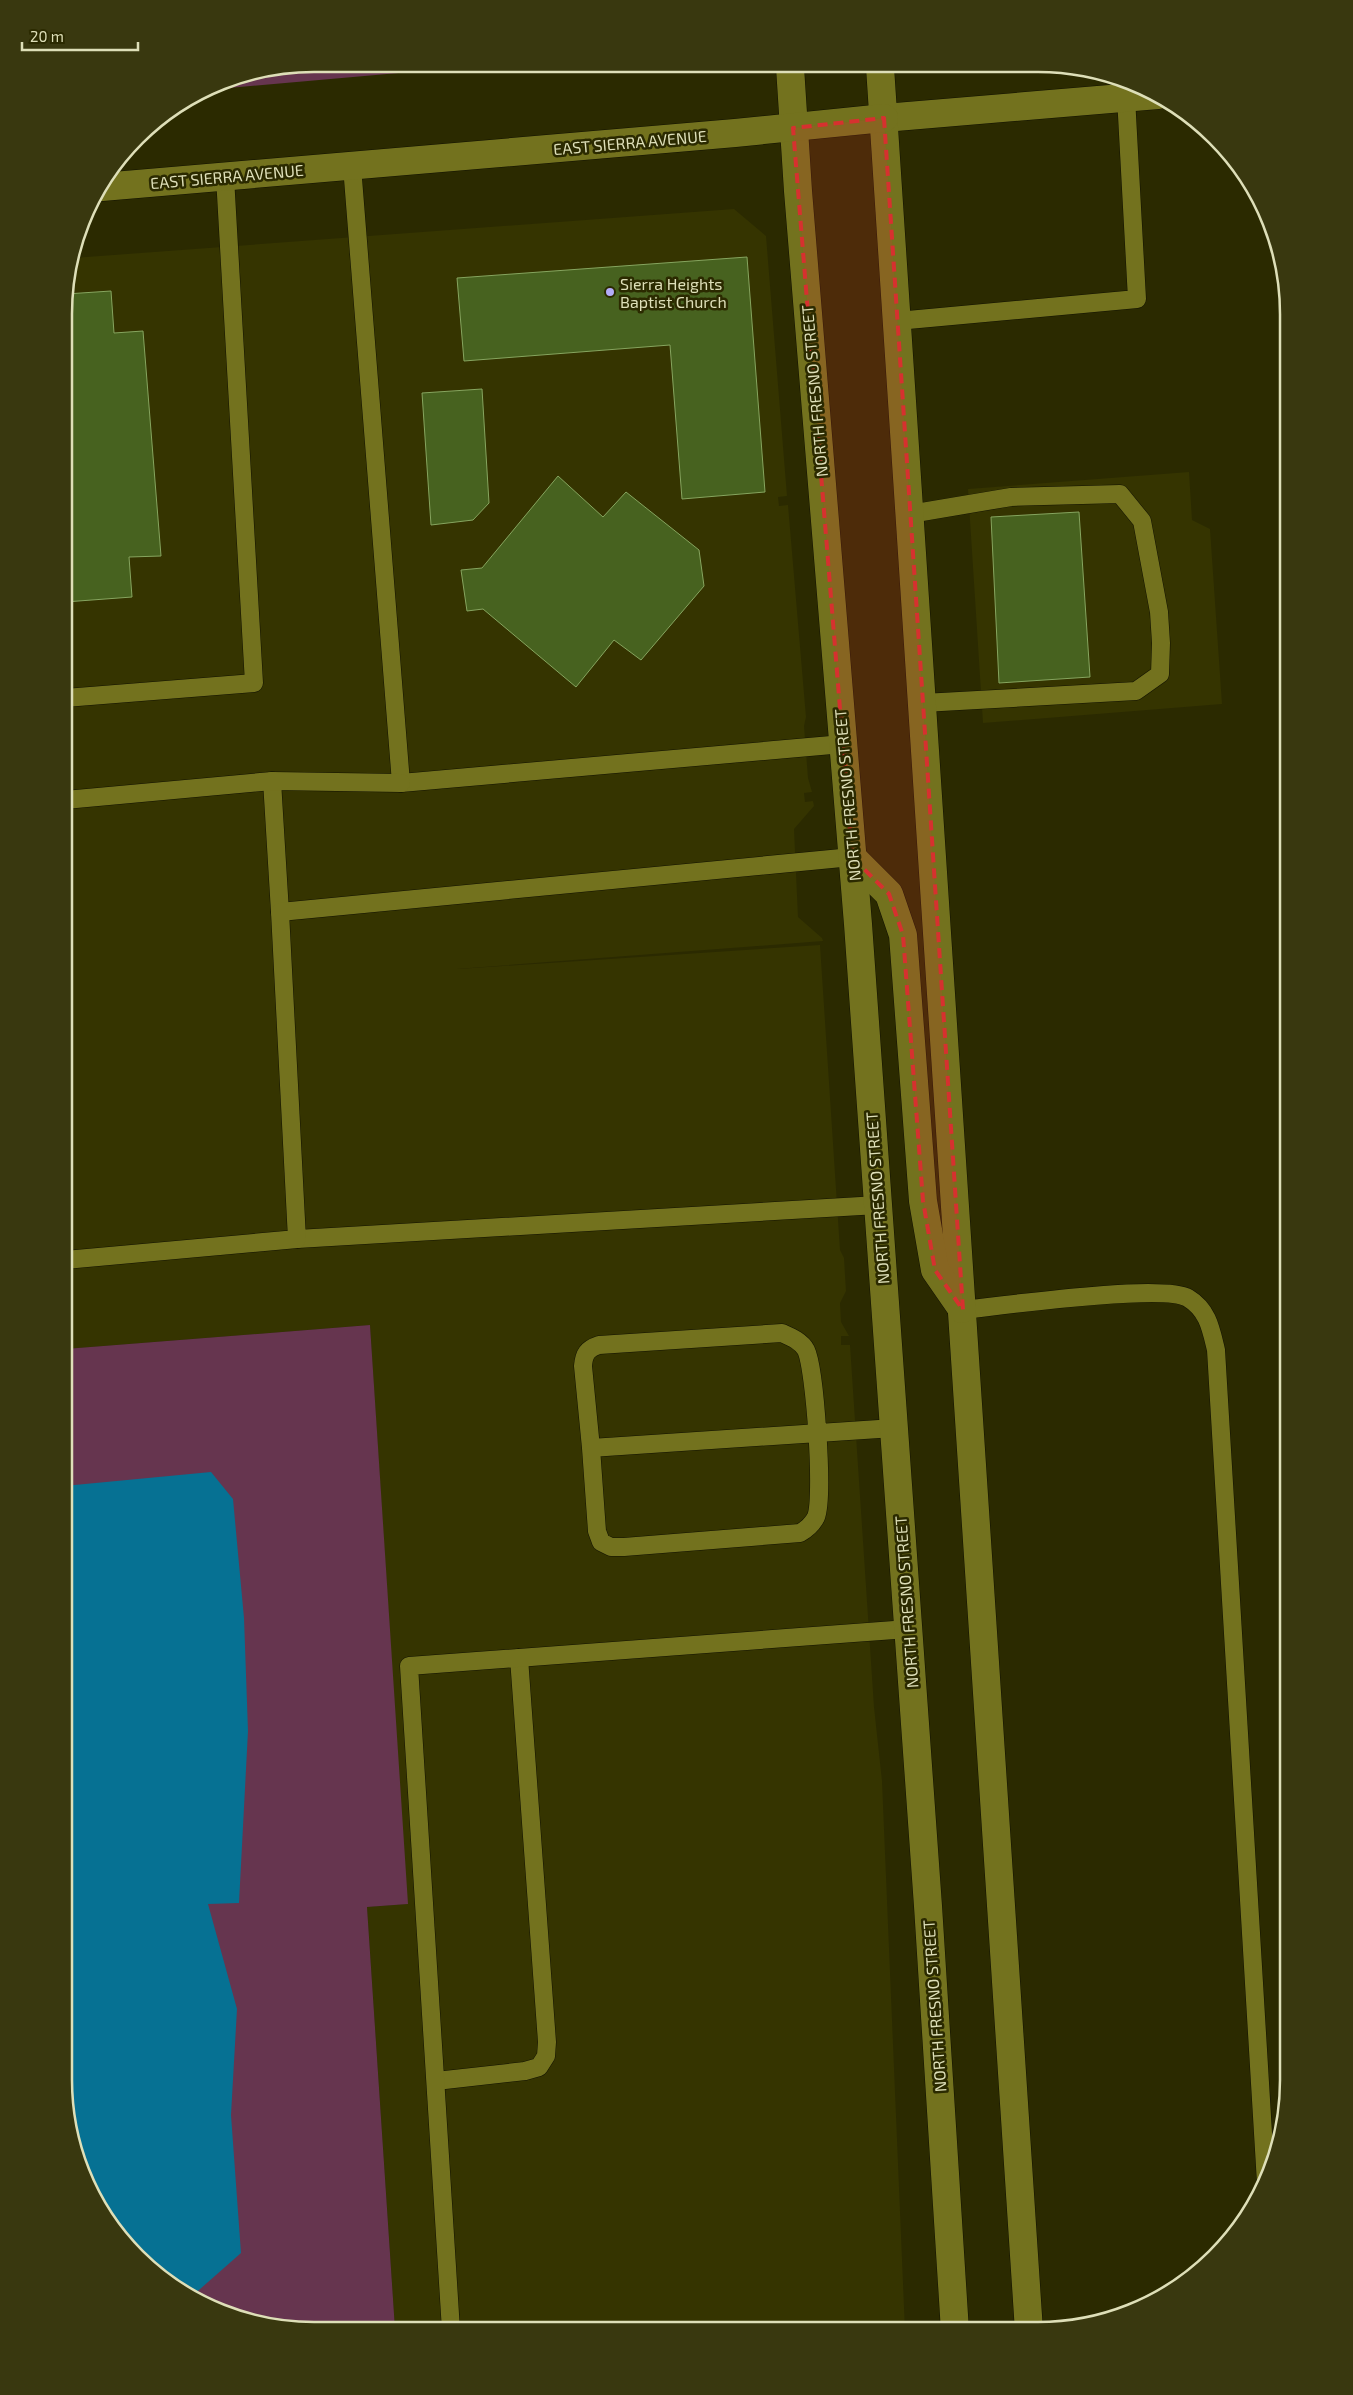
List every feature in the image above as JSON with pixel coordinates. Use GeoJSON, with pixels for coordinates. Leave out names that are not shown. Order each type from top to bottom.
{"type":"FeatureCollection","features":[{"type":"Feature","properties":{"kind":"main road","name":"NORTH FRESNO STREET"},"geometry":{"type":"LineString","coordinates":[[790,72],[793,128],[878,1205],[954,2322]]}},
{"type":"Feature","properties":{"kind":"main road"},"geometry":{"type":"LineString","coordinates":[[880,72],[1028,2322]]}},
{"type":"Feature","properties":{"kind":"main road","name":"EAST SIERRA AVENUE"},"geometry":{"type":"LineString","coordinates":[[109,186],[1144,96]]}},
{"type":"Feature","properties":{"kind":"main road"},"geometry":{"type":"LineString","coordinates":[[852,857],[890,894],[903,935],[923,1201],[935,1270],[963,1310]]}},
{"type":"Feature","properties":{"kind":"lane"},"geometry":{"type":"LineString","coordinates":[[897,321],[1137,300],[1126,98]]}},
{"type":"Feature","properties":{"kind":"lane"},"geometry":{"type":"LineString","coordinates":[[352,166],[402,783]]}},
{"type":"Feature","properties":{"kind":"lane"},"geometry":{"type":"LineString","coordinates":[[73,697],[254,684],[225,177]]}},
{"type":"Feature","properties":{"kind":"lane"},"geometry":{"type":"LineString","coordinates":[[910,514],[1011,497],[1120,494],[1142,521],[1159,612],[1160,674],[1136,691],[923,703]]}},
{"type":"Feature","properties":{"kind":"lane"},"geometry":{"type":"LineString","coordinates":[[73,799],[272,781],[402,783],[843,744]]}},
{"type":"Feature","properties":{"kind":"lane"},"geometry":{"type":"LineString","coordinates":[[272,781],[297,1239]]}},
{"type":"Feature","properties":{"kind":"lane"},"geometry":{"type":"LineString","coordinates":[[280,912],[852,857]]}},
{"type":"Feature","properties":{"kind":"lane"},"geometry":{"type":"LineString","coordinates":[[73,1259],[297,1239],[878,1205]]}},
{"type":"Feature","properties":{"kind":"lane"},"geometry":{"type":"LineString","coordinates":[[963,1310],[1102,1295],[1173,1294],[1187,1297],[1204,1311],[1210,1324],[1216,1350],[1265,2166]]}},
{"type":"Feature","properties":{"kind":"lane"},"geometry":{"type":"LineString","coordinates":[[782,1332],[796,1339],[805,1348],[810,1362],[816,1434],[819,1503],[811,1526],[800,1533],[611,1547],[601,1542],[597,1532],[584,1355],[590,1349],[599,1345],[782,1332]]}},
{"type":"Feature","properties":{"kind":"lane"},"geometry":{"type":"LineString","coordinates":[[591,1448],[894,1428]]}},
{"type":"Feature","properties":{"kind":"lane"},"geometry":{"type":"LineString","coordinates":[[451,2322],[409,1666],[908,1629]]}},
{"type":"Feature","properties":{"kind":"lane"},"geometry":{"type":"LineString","coordinates":[[436,2081],[525,2071],[539,2067],[546,2056],[547,2042],[519,1658]]}},
{"type":"Feature","properties":{"kind":"highlighted area"},"geometry":{"type":"Polygon","coordinates":[[[884,118],[923,703],[963,1310],[935,1270],[923,1201],[903,935],[889,894],[852,857],[793,128],[884,118]]]}},
{"type":"Feature","properties":{"kind":"shaded area"},"geometry":{"type":"Polygon","coordinates":[[[410,72],[229,88],[267,77],[298,73],[410,72]]]}},
{"type":"Feature","properties":{"kind":"shaded area"},"geometry":{"type":"Polygon","coordinates":[[[734,209],[766,236],[787,496],[778,497],[779,506],[788,505],[806,717],[804,726],[808,778],[812,792],[804,793],[805,802],[813,801],[814,806],[794,829],[798,917],[823,941],[457,969],[820,945],[840,1250],[844,1258],[846,1291],[840,1303],[841,1322],[849,1336],[841,1336],[841,1345],[850,1345],[874,1707],[882,1781],[905,2322],[395,2322],[367,1907],[407,1904],[370,1325],[73,1348],[73,298],[80,258],[734,209]]]}},
{"type":"Feature","properties":{"kind":"shaded area"},"geometry":{"type":"Polygon","coordinates":[[[1189,472],[1192,520],[1210,529],[1222,704],[983,723],[968,489],[1189,472]]]}},
{"type":"Feature","properties":{"kind":"shaded area"},"geometry":{"type":"Polygon","coordinates":[[[370,1325],[408,1904],[367,1907],[395,2322],[298,2322],[267,2318],[236,2310],[207,2298],[167,2273],[132,2240],[105,2202],[85,2159],[77,2128],[73,2097],[73,1348],[370,1325]]]}},
{"type":"Feature","properties":{"kind":"water"},"geometry":{"type":"Polygon","coordinates":[[[211,1472],[233,1499],[244,1618],[248,1731],[239,1903],[208,1904],[237,2009],[231,2115],[241,2253],[197,2292],[155,2263],[122,2228],[97,2188],[85,2159],[77,2128],[73,2097],[73,1485],[211,1472]]]}},
{"type":"Feature","properties":{"kind":"building"},"geometry":{"type":"Polygon","coordinates":[[[747,257],[765,492],[682,499],[670,345],[464,361],[457,278],[747,257]]]}},
{"type":"Feature","properties":{"kind":"building"},"geometry":{"type":"Polygon","coordinates":[[[111,291],[114,333],[143,331],[161,556],[129,557],[132,597],[73,601],[74,293],[111,291]]]}},
{"type":"Feature","properties":{"kind":"building"},"geometry":{"type":"Polygon","coordinates":[[[482,389],[489,503],[473,520],[431,525],[422,393],[482,389]]]}},
{"type":"Feature","properties":{"kind":"building"},"geometry":{"type":"Polygon","coordinates":[[[558,476],[603,517],[626,492],[699,550],[704,586],[641,660],[614,640],[576,687],[483,609],[467,611],[461,570],[482,568],[558,476]]]}},
{"type":"Feature","properties":{"kind":"building"},"geometry":{"type":"Polygon","coordinates":[[[1079,512],[1090,677],[999,683],[991,517],[1079,512]]]}},
{"type":"Feature","properties":{"kind":"place","name":"Sierra Heights Baptist Church"},"geometry":{"type":"Point","coordinates":[610,292]}}]}
